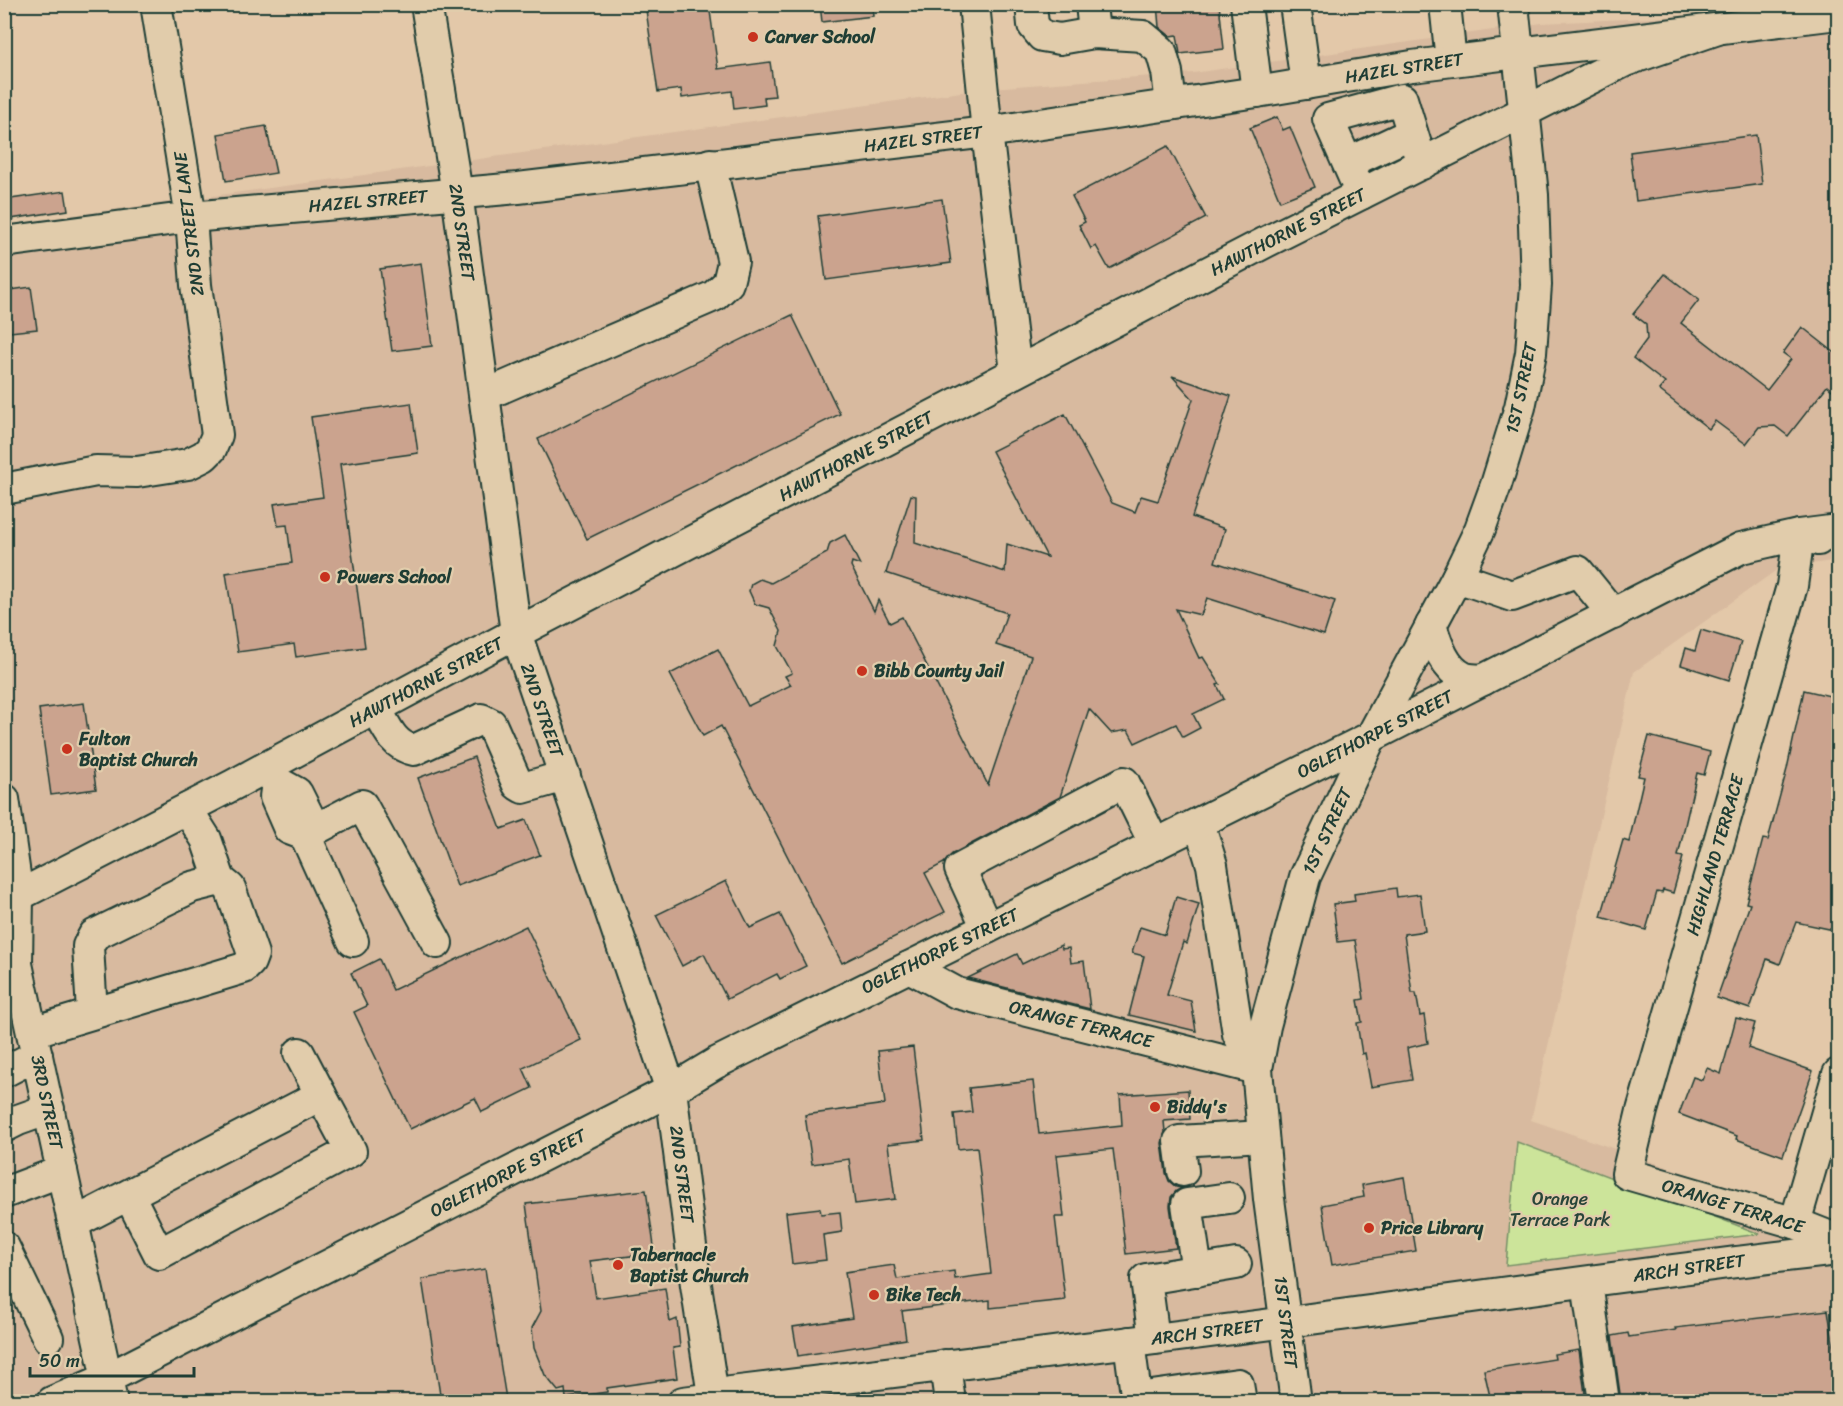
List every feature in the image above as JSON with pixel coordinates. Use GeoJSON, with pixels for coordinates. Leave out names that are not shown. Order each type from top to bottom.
{"type":"FeatureCollection","features":[{"type":"Feature","properties":{"kind":"street","name":"2ND STREET LANE"},"geometry":{"type":"LineString","coordinates":[[4,489],[96,471],[137,472],[188,464],[204,456],[211,449],[217,435],[196,285],[191,216],[156,4]]}},
{"type":"Feature","properties":{"kind":"street","name":"2ND STREET"},"geometry":{"type":"LineString","coordinates":[[426,4],[457,193],[516,633],[671,1090],[696,1285],[714,1400]]}},
{"type":"Feature","properties":{"kind":"street"},"geometry":{"type":"LineString","coordinates":[[974,4],[1016,372]]}},
{"type":"Feature","properties":{"kind":"street"},"geometry":{"type":"LineString","coordinates":[[1031,4],[1033,25],[1042,36],[1060,39],[1092,19],[1143,36],[1161,51],[1167,72],[1171,104]]}},
{"type":"Feature","properties":{"kind":"street"},"geometry":{"type":"LineString","coordinates":[[1246,4],[1257,92]]}},
{"type":"Feature","properties":{"kind":"street"},"geometry":{"type":"LineString","coordinates":[[1295,4],[1306,84]]}},
{"type":"Feature","properties":{"kind":"street"},"geometry":{"type":"LineString","coordinates":[[1445,4],[1451,61]]}},
{"type":"Feature","properties":{"kind":"street","name":"1ST STREET"},"geometry":{"type":"LineString","coordinates":[[1296,1401],[1269,1198],[1257,1069],[1280,963],[1305,877],[1371,737],[1457,577],[1480,529],[1520,407],[1531,353],[1536,285],[1533,195],[1513,4]]}},
{"type":"Feature","properties":{"kind":"street","name":"HAZEL STREET"},"geometry":{"type":"LineString","coordinates":[[4,242],[191,216],[518,188],[987,132],[1451,61],[1718,29],[1788,12],[1839,14]]}},
{"type":"Feature","properties":{"kind":"street","name":"HAWTHORNE STREET"},"geometry":{"type":"LineString","coordinates":[[11,900],[187,809],[273,774],[376,708],[516,633],[1361,194],[1625,61],[1718,29]]}},
{"type":"Feature","properties":{"kind":"street"},"geometry":{"type":"LineString","coordinates":[[1396,69],[1402,99],[1422,164]]}},
{"type":"Feature","properties":{"kind":"street"},"geometry":{"type":"LineString","coordinates":[[1361,194],[1328,119],[1402,99]]}},
{"type":"Feature","properties":{"kind":"street"},"geometry":{"type":"LineString","coordinates":[[1348,163],[1412,133]]}},
{"type":"Feature","properties":{"kind":"street"},"geometry":{"type":"LineString","coordinates":[[485,395],[714,296],[728,283],[733,262],[710,165]]}},
{"type":"Feature","properties":{"kind":"street","name":"OGLETHORPE STREET"},"geometry":{"type":"LineString","coordinates":[[52,1401],[110,1390],[671,1090],[716,1063],[1371,737],[1741,548],[1800,535],[1839,530]]}},
{"type":"Feature","properties":{"kind":"street"},"geometry":{"type":"LineString","coordinates":[[1800,535],[1839,545]]}},
{"type":"Feature","properties":{"kind":"street","name":"HIGHLAND TERRACE"},"geometry":{"type":"LineString","coordinates":[[1627,1174],[1645,1100],[1792,586],[1800,535]]}},
{"type":"Feature","properties":{"kind":"street"},"geometry":{"type":"LineString","coordinates":[[1457,577],[1512,596],[1578,571],[1613,614]]}},
{"type":"Feature","properties":{"kind":"street"},"geometry":{"type":"LineString","coordinates":[[1431,625],[1439,650],[1450,666],[1464,678],[1483,680]]}},
{"type":"Feature","properties":{"kind":"street"},"geometry":{"type":"LineString","coordinates":[[376,708],[391,735],[405,748],[414,750],[481,719],[491,724],[518,785],[523,789],[565,776]]}},
{"type":"Feature","properties":{"kind":"street"},"geometry":{"type":"LineString","coordinates":[[273,774],[275,797],[290,829],[305,836],[353,941]]}},
{"type":"Feature","properties":{"kind":"street"},"geometry":{"type":"LineString","coordinates":[[987,928],[960,870],[1124,782],[1155,845]]}},
{"type":"Feature","properties":{"kind":"street","name":"3RD STREET"},"geometry":{"type":"LineString","coordinates":[[4,799],[17,964],[110,1390]]}},
{"type":"Feature","properties":{"kind":"street"},"geometry":{"type":"LineString","coordinates":[[305,836],[362,805],[437,943]]}},
{"type":"Feature","properties":{"kind":"street"},"geometry":{"type":"LineString","coordinates":[[4,1072],[34,1043],[92,1012],[244,968],[253,954],[230,888],[220,880],[206,839],[187,809]]}},
{"type":"Feature","properties":{"kind":"street"},"geometry":{"type":"LineString","coordinates":[[1198,823],[1212,866],[1238,1034],[1257,1069]]}},
{"type":"Feature","properties":{"kind":"street"},"geometry":{"type":"LineString","coordinates":[[92,1012],[88,946],[94,935],[192,887],[220,880]]}},
{"type":"Feature","properties":{"kind":"street","name":"ORANGE TERRACE"},"geometry":{"type":"LineString","coordinates":[[909,967],[957,993],[1257,1069]]}},
{"type":"Feature","properties":{"kind":"street"},"geometry":{"type":"LineString","coordinates":[[129,1195],[159,1254],[351,1151],[299,1053]]}},
{"type":"Feature","properties":{"kind":"street"},"geometry":{"type":"LineString","coordinates":[[1795,1223],[1839,1074]]}},
{"type":"Feature","properties":{"kind":"street"},"geometry":{"type":"LineString","coordinates":[[74,1223],[321,1095]]}},
{"type":"Feature","properties":{"kind":"street"},"geometry":{"type":"LineString","coordinates":[[4,1127],[49,1109]]}},
{"type":"Feature","properties":{"kind":"street"},"geometry":{"type":"LineString","coordinates":[[1197,1270],[1179,1141],[1263,1136]]}},
{"type":"Feature","properties":{"kind":"street"},"geometry":{"type":"LineString","coordinates":[[4,1193],[62,1171]]}},
{"type":"Feature","properties":{"kind":"street","name":"ORANGE TERRACE"},"geometry":{"type":"LineString","coordinates":[[1627,1174],[1795,1223],[1839,1240]]}},
{"type":"Feature","properties":{"kind":"street"},"geometry":{"type":"LineString","coordinates":[[1185,1190],[1229,1198]]}},
{"type":"Feature","properties":{"kind":"street"},"geometry":{"type":"LineString","coordinates":[[4,1247],[48,1338]]}},
{"type":"Feature","properties":{"kind":"street","name":"ARCH STREET"},"geometry":{"type":"LineString","coordinates":[[683,1401],[714,1400],[731,1392],[1587,1283],[1692,1266],[1839,1250]]}},
{"type":"Feature","properties":{"kind":"street"},"geometry":{"type":"LineString","coordinates":[[1236,1264],[1146,1279],[1137,1400],[1238,1384],[1240,1401]]}},
{"type":"Feature","properties":{"kind":"street"},"geometry":{"type":"LineString","coordinates":[[1587,1283],[1604,1401]]}},
{"type":"Feature","properties":{"kind":"street"},"geometry":{"type":"LineString","coordinates":[[945,1365],[950,1401]]}},
{"type":"Feature","properties":{"kind":"shaded area"},"geometry":{"type":"Polygon","coordinates":[[[1838,9],[1838,560],[1778,569],[1634,672],[1531,1120],[1728,1188],[1838,1221],[1838,1401],[5,1401],[4,225],[990,88],[1193,73],[1542,23],[1838,9]]]}},
{"type":"Feature","properties":{"kind":"green space","name":"Orange Terrace Park"},"geometry":{"type":"Polygon","coordinates":[[[1517,1142],[1760,1234],[1506,1265],[1517,1142]]]}},
{"type":"Feature","properties":{"kind":"building"},"geometry":{"type":"Polygon","coordinates":[[[655,4],[709,4],[718,69],[770,62],[775,96],[764,97],[765,105],[734,109],[732,91],[682,98],[681,89],[658,92],[646,10],[656,9],[655,4]]]}},
{"type":"Feature","properties":{"kind":"building"},"geometry":{"type":"Polygon","coordinates":[[[820,4],[872,4],[873,16],[822,22],[820,4]]]}},
{"type":"Feature","properties":{"kind":"building"},"geometry":{"type":"Polygon","coordinates":[[[1157,4],[1219,4],[1224,49],[1180,54],[1177,35],[1170,36],[1159,27],[1157,4]]]}},
{"type":"Feature","properties":{"kind":"building"},"geometry":{"type":"Polygon","coordinates":[[[1277,117],[1283,130],[1290,127],[1315,187],[1280,201],[1250,128],[1277,117]]]}},
{"type":"Feature","properties":{"kind":"building"},"geometry":{"type":"Polygon","coordinates":[[[266,126],[276,173],[226,181],[218,134],[266,126]]]}},
{"type":"Feature","properties":{"kind":"building"},"geometry":{"type":"Polygon","coordinates":[[[1756,135],[1762,184],[1636,201],[1630,152],[1756,135]]]}},
{"type":"Feature","properties":{"kind":"building"},"geometry":{"type":"Polygon","coordinates":[[[1168,146],[1206,218],[1109,269],[1096,246],[1091,249],[1079,225],[1085,222],[1072,196],[1168,146]]]}},
{"type":"Feature","properties":{"kind":"building"},"geometry":{"type":"Polygon","coordinates":[[[65,191],[68,210],[4,220],[4,200],[65,191]]]}},
{"type":"Feature","properties":{"kind":"building"},"geometry":{"type":"Polygon","coordinates":[[[942,199],[951,263],[826,280],[818,216],[942,199]]]}},
{"type":"Feature","properties":{"kind":"building"},"geometry":{"type":"Polygon","coordinates":[[[421,263],[432,346],[392,351],[380,269],[421,263]]]}},
{"type":"Feature","properties":{"kind":"building"},"geometry":{"type":"Polygon","coordinates":[[[1665,274],[1699,300],[1681,323],[1767,390],[1791,359],[1783,353],[1802,327],[1839,356],[1839,381],[1832,390],[1827,386],[1788,436],[1775,426],[1759,427],[1746,444],[1715,421],[1709,429],[1659,390],[1665,383],[1633,358],[1647,339],[1646,324],[1633,314],[1665,274]]]}},
{"type":"Feature","properties":{"kind":"building"},"geometry":{"type":"Polygon","coordinates":[[[31,287],[37,329],[10,332],[4,291],[31,287]]]}},
{"type":"Feature","properties":{"kind":"building"},"geometry":{"type":"Polygon","coordinates":[[[792,315],[840,414],[587,539],[538,439],[792,315]]]}},
{"type":"Feature","properties":{"kind":"building","name":"Bibb County Jail"},"geometry":{"type":"Polygon","coordinates":[[[1172,376],[1231,396],[1192,517],[1225,529],[1215,562],[1335,601],[1324,635],[1207,598],[1201,615],[1176,609],[1199,658],[1203,657],[1220,684],[1217,685],[1224,699],[1193,714],[1200,728],[1183,737],[1176,724],[1135,743],[1128,730],[1111,733],[1089,709],[1060,797],[952,854],[944,863],[925,873],[945,912],[842,963],[721,726],[703,736],[670,674],[718,649],[748,706],[791,685],[785,676],[792,673],[777,646],[781,631],[769,608],[755,604],[749,591],[751,584],[760,579],[771,583],[827,553],[830,543],[845,535],[860,565],[852,562],[851,566],[874,611],[878,600],[890,623],[902,617],[988,785],[1031,656],[996,645],[1007,613],[886,573],[911,495],[916,496],[915,543],[1005,572],[1007,544],[1047,557],[992,451],[1065,414],[1112,503],[1135,512],[1141,496],[1158,501],[1193,399],[1172,376]]]}},
{"type":"Feature","properties":{"kind":"building"},"geometry":{"type":"Polygon","coordinates":[[[411,403],[418,453],[340,464],[365,647],[296,657],[294,644],[238,652],[226,573],[292,563],[287,525],[278,526],[274,504],[323,497],[311,417],[411,403]]]}},
{"type":"Feature","properties":{"kind":"building"},"geometry":{"type":"Polygon","coordinates":[[[1701,630],[1741,642],[1729,680],[1681,665],[1686,648],[1695,651],[1701,630]]]}},
{"type":"Feature","properties":{"kind":"building"},"geometry":{"type":"Polygon","coordinates":[[[1804,690],[1839,698],[1839,910],[1834,930],[1796,922],[1780,964],[1767,959],[1750,1009],[1717,998],[1750,904],[1746,903],[1763,839],[1768,840],[1787,769],[1804,690]]]}},
{"type":"Feature","properties":{"kind":"building","name":"Fulton Baptist Church"},"geometry":{"type":"Polygon","coordinates":[[[84,703],[96,789],[51,795],[39,709],[84,703]]]}},
{"type":"Feature","properties":{"kind":"building"},"geometry":{"type":"Polygon","coordinates":[[[1649,736],[1710,752],[1704,775],[1697,773],[1678,856],[1683,857],[1673,893],[1663,890],[1662,893],[1657,892],[1646,930],[1601,917],[1623,840],[1629,842],[1644,777],[1638,776],[1649,736]]]}},
{"type":"Feature","properties":{"kind":"building"},"geometry":{"type":"Polygon","coordinates":[[[474,757],[501,829],[526,820],[540,855],[457,886],[418,778],[474,757]]]}},
{"type":"Feature","properties":{"kind":"building"},"geometry":{"type":"Polygon","coordinates":[[[726,881],[750,928],[780,914],[806,966],[780,979],[777,974],[727,999],[704,954],[682,966],[656,915],[726,881]]]}},
{"type":"Feature","properties":{"kind":"building"},"geometry":{"type":"Polygon","coordinates":[[[1396,888],[1397,897],[1420,894],[1425,931],[1404,934],[1412,993],[1416,993],[1420,1016],[1424,1015],[1428,1043],[1407,1048],[1412,1080],[1371,1087],[1357,1023],[1362,1022],[1358,1000],[1364,999],[1355,940],[1338,942],[1333,904],[1355,901],[1354,894],[1396,888]]]}},
{"type":"Feature","properties":{"kind":"building"},"geometry":{"type":"Polygon","coordinates":[[[1176,897],[1199,904],[1187,944],[1183,942],[1167,995],[1191,1001],[1196,1031],[1129,1015],[1144,956],[1132,953],[1140,927],[1165,935],[1176,897]]]}},
{"type":"Feature","properties":{"kind":"building"},"geometry":{"type":"Polygon","coordinates":[[[526,926],[581,1040],[523,1068],[532,1088],[482,1112],[475,1098],[410,1129],[354,1012],[367,1006],[351,973],[379,959],[393,990],[526,926]]]}},
{"type":"Feature","properties":{"kind":"building"},"geometry":{"type":"Polygon","coordinates":[[[1061,945],[1062,949],[1069,948],[1071,963],[1084,961],[1090,1009],[968,978],[1017,954],[1022,964],[1061,945]]]}},
{"type":"Feature","properties":{"kind":"building"},"geometry":{"type":"Polygon","coordinates":[[[1736,1018],[1755,1023],[1748,1048],[1813,1071],[1783,1156],[1736,1139],[1737,1136],[1679,1114],[1693,1077],[1702,1080],[1707,1068],[1721,1074],[1736,1018]]]}},
{"type":"Feature","properties":{"kind":"building"},"geometry":{"type":"Polygon","coordinates":[[[913,1047],[924,1140],[888,1144],[895,1199],[855,1204],[849,1159],[812,1164],[805,1115],[885,1104],[878,1051],[913,1047]]]}},
{"type":"Feature","properties":{"kind":"building"},"geometry":{"type":"Polygon","coordinates":[[[1033,1081],[1039,1134],[1122,1125],[1120,1095],[1188,1090],[1190,1119],[1164,1121],[1165,1132],[1162,1143],[1169,1181],[1176,1187],[1182,1188],[1171,1197],[1170,1206],[1176,1248],[1126,1254],[1113,1149],[1057,1155],[1064,1217],[1055,1217],[1065,1300],[990,1308],[990,1300],[902,1311],[906,1339],[798,1356],[793,1327],[852,1318],[845,1272],[894,1265],[897,1279],[954,1271],[955,1279],[991,1274],[977,1147],[958,1149],[954,1114],[972,1112],[969,1088],[1033,1081]]]}},
{"type":"Feature","properties":{"kind":"building","name":"Price Library"},"geometry":{"type":"Polygon","coordinates":[[[1404,1177],[1416,1251],[1332,1265],[1322,1205],[1364,1197],[1362,1185],[1404,1177]]]}},
{"type":"Feature","properties":{"kind":"building"},"geometry":{"type":"Polygon","coordinates":[[[646,1190],[655,1253],[590,1261],[596,1298],[665,1288],[670,1322],[677,1319],[680,1347],[673,1348],[677,1378],[607,1388],[607,1392],[566,1398],[565,1389],[558,1391],[545,1375],[534,1348],[532,1328],[541,1311],[526,1204],[646,1190]]]}},
{"type":"Feature","properties":{"kind":"building"},"geometry":{"type":"Polygon","coordinates":[[[820,1208],[821,1214],[840,1212],[842,1232],[823,1235],[826,1260],[792,1264],[786,1212],[820,1208]]]}},
{"type":"Feature","properties":{"kind":"building"},"geometry":{"type":"Polygon","coordinates":[[[485,1269],[506,1399],[441,1401],[422,1279],[485,1269]]]}},
{"type":"Feature","properties":{"kind":"building"},"geometry":{"type":"Polygon","coordinates":[[[1828,1310],[1839,1383],[1839,1401],[1621,1401],[1612,1336],[1628,1333],[1629,1337],[1676,1330],[1675,1328],[1828,1310]]]}},
{"type":"Feature","properties":{"kind":"building"},"geometry":{"type":"Polygon","coordinates":[[[1579,1350],[1585,1394],[1542,1401],[1491,1401],[1484,1370],[1555,1359],[1554,1354],[1579,1350]]]}},
{"type":"Feature","properties":{"kind":"place","name":"Carver School"},"geometry":{"type":"Point","coordinates":[753,37]}},
{"type":"Feature","properties":{"kind":"place","name":"Powers School"},"geometry":{"type":"Point","coordinates":[325,577]}},
{"type":"Feature","properties":{"kind":"place","name":"Bibb County Jail"},"geometry":{"type":"Point","coordinates":[862,671]}},
{"type":"Feature","properties":{"kind":"place","name":"Fulton Baptist Church"},"geometry":{"type":"Point","coordinates":[67,749]}},
{"type":"Feature","properties":{"kind":"place","name":"Biddy's"},"geometry":{"type":"Point","coordinates":[1155,1107]}},
{"type":"Feature","properties":{"kind":"place","name":"Price Library"},"geometry":{"type":"Point","coordinates":[1369,1228]}},
{"type":"Feature","properties":{"kind":"place","name":"Tabernacle Baptist Church"},"geometry":{"type":"Point","coordinates":[618,1265]}},
{"type":"Feature","properties":{"kind":"place","name":"Bike Tech"},"geometry":{"type":"Point","coordinates":[874,1295]}}]}
